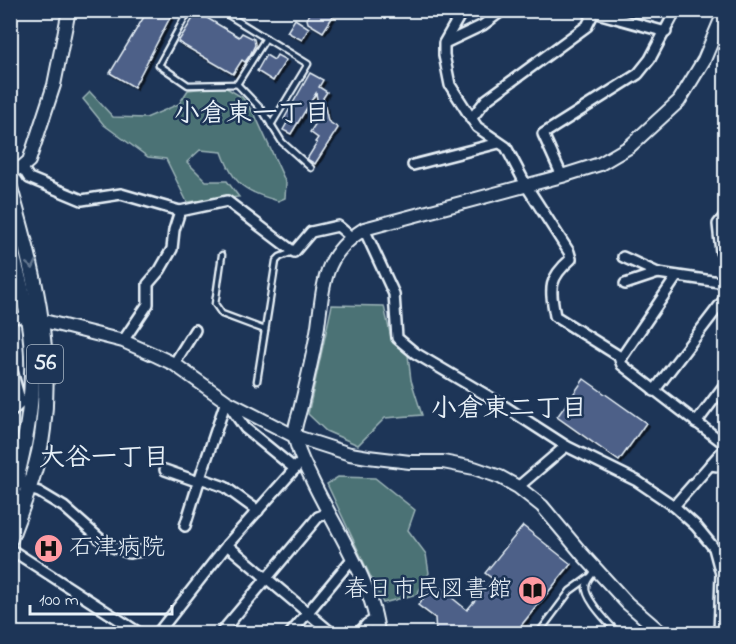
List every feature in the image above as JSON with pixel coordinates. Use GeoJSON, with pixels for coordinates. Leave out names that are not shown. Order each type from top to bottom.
{"type":"FeatureCollection","features":[{"type":"Feature","properties":{"kind":"main road","name":"56"},"geometry":{"type":"LineString","coordinates":[[10,188],[30,256],[35,319],[33,391],[19,471],[10,504]]}},
{"type":"Feature","properties":{"kind":"main road","name":"56"},"geometry":{"type":"LineString","coordinates":[[10,246],[45,344],[43,430],[28,489],[10,539]]}},
{"type":"Feature","properties":{"kind":"street"},"geometry":{"type":"LineString","coordinates":[[69,10],[54,85],[29,162],[16,169],[29,178],[82,200],[121,194],[180,211],[228,201],[294,252],[311,232],[338,226],[351,237]]}},
{"type":"Feature","properties":{"kind":"street"},"geometry":{"type":"LineString","coordinates":[[460,10],[460,15],[444,43],[450,85],[477,127],[506,147],[527,187],[569,252],[571,260],[557,271],[550,288],[555,316],[622,358]]}},
{"type":"Feature","properties":{"kind":"street"},"geometry":{"type":"LineString","coordinates":[[444,43],[483,25],[503,10]]}},
{"type":"Feature","properties":{"kind":"street"},"geometry":{"type":"LineString","coordinates":[[562,176],[543,134],[638,74],[650,59],[676,10]]}},
{"type":"Feature","properties":{"kind":"street"},"geometry":{"type":"LineString","coordinates":[[378,633],[365,584],[299,464],[294,436],[315,344],[326,273],[336,254],[351,237],[364,229],[527,187],[600,164],[629,147],[679,101],[704,60],[725,10]]}},
{"type":"Feature","properties":{"kind":"street"},"geometry":{"type":"LineString","coordinates":[[471,119],[486,100],[587,26],[593,11],[666,32]]}},
{"type":"Feature","properties":{"kind":"street"},"geometry":{"type":"LineString","coordinates":[[413,165],[499,143]]}},
{"type":"Feature","properties":{"kind":"street"},"geometry":{"type":"LineString","coordinates":[[123,341],[148,304],[148,284],[160,270],[172,249],[174,230],[180,211]]}},
{"type":"Feature","properties":{"kind":"street"},"geometry":{"type":"LineString","coordinates":[[10,240],[15,234],[17,212]]}},
{"type":"Feature","properties":{"kind":"street"},"geometry":{"type":"LineString","coordinates":[[726,214],[718,224],[721,252],[726,252]]}},
{"type":"Feature","properties":{"kind":"street"},"geometry":{"type":"LineString","coordinates":[[364,229],[394,294],[397,338],[416,353],[494,399],[566,446],[637,481],[674,506],[696,526],[714,548],[721,574],[719,633]]}},
{"type":"Feature","properties":{"kind":"street"},"geometry":{"type":"LineString","coordinates":[[623,257],[658,273],[726,283]]}},
{"type":"Feature","properties":{"kind":"street"},"geometry":{"type":"LineString","coordinates":[[625,284],[658,273]]}},
{"type":"Feature","properties":{"kind":"street"},"geometry":{"type":"LineString","coordinates":[[674,506],[726,446],[654,391],[622,365],[620,360],[677,276]]}},
{"type":"Feature","properties":{"kind":"street"},"geometry":{"type":"LineString","coordinates":[[654,391],[726,297]]}},
{"type":"Feature","properties":{"kind":"street"},"geometry":{"type":"LineString","coordinates":[[10,316],[35,319],[123,341],[174,364],[226,401],[294,436],[350,454],[410,462],[443,462],[474,468],[500,477],[542,506],[593,574],[663,633]]}},
{"type":"Feature","properties":{"kind":"street"},"geometry":{"type":"LineString","coordinates":[[174,364],[195,330]]}},
{"type":"Feature","properties":{"kind":"street"},"geometry":{"type":"LineString","coordinates":[[10,364],[21,403],[10,413]]}},
{"type":"Feature","properties":{"kind":"street"},"geometry":{"type":"LineString","coordinates":[[696,423],[726,383]]}},
{"type":"Feature","properties":{"kind":"street"},"geometry":{"type":"LineString","coordinates":[[226,401],[246,428],[299,464]]}},
{"type":"Feature","properties":{"kind":"street"},"geometry":{"type":"LineString","coordinates":[[185,526],[226,401]]}},
{"type":"Feature","properties":{"kind":"street"},"geometry":{"type":"LineString","coordinates":[[518,488],[566,446]]}},
{"type":"Feature","properties":{"kind":"street"},"geometry":{"type":"LineString","coordinates":[[157,633],[227,546],[299,464]]}},
{"type":"Feature","properties":{"kind":"street"},"geometry":{"type":"LineString","coordinates":[[710,465],[726,467]]}},
{"type":"Feature","properties":{"kind":"street"},"geometry":{"type":"LineString","coordinates":[[165,470],[225,487],[258,511]]}},
{"type":"Feature","properties":{"kind":"street"},"geometry":{"type":"LineString","coordinates":[[19,471],[22,483],[28,489],[39,492],[64,507],[107,544],[129,554],[146,550]]}},
{"type":"Feature","properties":{"kind":"street"},"geometry":{"type":"LineString","coordinates":[[10,504],[21,491],[28,489]]}},
{"type":"Feature","properties":{"kind":"street"},"geometry":{"type":"LineString","coordinates":[[220,633],[318,517],[328,513]]}},
{"type":"Feature","properties":{"kind":"street"},"geometry":{"type":"LineString","coordinates":[[227,546],[333,633]]}},
{"type":"Feature","properties":{"kind":"street"},"geometry":{"type":"LineString","coordinates":[[10,549],[141,633]]}},
{"type":"Feature","properties":{"kind":"street"},"geometry":{"type":"LineString","coordinates":[[290,633],[352,559]]}},
{"type":"Feature","properties":{"kind":"street"},"geometry":{"type":"LineString","coordinates":[[358,633],[367,624],[376,620]]}},
{"type":"Feature","properties":{"kind":"lane"},"geometry":{"type":"LineString","coordinates":[[189,10],[159,65],[188,85],[237,84],[262,110],[282,142],[311,168]]}},
{"type":"Feature","properties":{"kind":"lane"},"geometry":{"type":"LineString","coordinates":[[220,10],[308,64],[271,125]]}},
{"type":"Feature","properties":{"kind":"lane"},"geometry":{"type":"LineString","coordinates":[[237,84],[266,38]]}},
{"type":"Feature","properties":{"kind":"lane"},"geometry":{"type":"LineString","coordinates":[[257,381],[276,261],[280,256],[294,252]]}},
{"type":"Feature","properties":{"kind":"lane"},"geometry":{"type":"LineString","coordinates":[[222,255],[214,304],[222,314],[265,330]]}},
{"type":"Feature","properties":{"kind":"lane"},"geometry":{"type":"LineString","coordinates":[[538,633],[570,591],[593,574]]}},
{"type":"Feature","properties":{"kind":"lane"},"geometry":{"type":"LineString","coordinates":[[593,574],[585,587],[589,598],[618,633]]}},
{"type":"Feature","properties":{"kind":"green space"},"geometry":{"type":"Polygon","coordinates":[[[223,86],[242,97],[255,115],[286,183],[285,198],[278,201],[249,190],[242,186],[231,173],[222,152],[200,150],[187,162],[206,181],[227,181],[239,197],[187,202],[166,159],[148,157],[104,125],[83,99],[90,92],[113,117],[146,118],[179,104],[188,90],[223,86]]]}},
{"type":"Feature","properties":{"kind":"green space"},"geometry":{"type":"Polygon","coordinates":[[[332,305],[384,306],[391,338],[408,355],[411,380],[422,415],[385,418],[358,445],[326,431],[308,414],[332,305]]]}},
{"type":"Feature","properties":{"kind":"green space"},"geometry":{"type":"Polygon","coordinates":[[[338,477],[375,478],[415,510],[408,530],[426,554],[429,573],[417,594],[383,603],[327,484],[338,477]]]}},
{"type":"Feature","properties":{"kind":"building"},"geometry":{"type":"Polygon","coordinates":[[[148,10],[174,10],[134,87],[110,73],[148,10]]]}},
{"type":"Feature","properties":{"kind":"building"},"geometry":{"type":"Polygon","coordinates":[[[312,10],[337,10],[323,32],[308,23],[307,19],[312,10]]]}},
{"type":"Feature","properties":{"kind":"building"},"geometry":{"type":"Polygon","coordinates":[[[197,12],[239,37],[242,33],[254,39],[255,45],[250,55],[245,62],[242,60],[233,74],[178,42],[197,12]]]}},
{"type":"Feature","properties":{"kind":"building"},"geometry":{"type":"Polygon","coordinates":[[[295,19],[309,28],[302,40],[287,32],[295,19]]]}},
{"type":"Feature","properties":{"kind":"building"},"geometry":{"type":"Polygon","coordinates":[[[266,55],[274,60],[277,55],[286,60],[273,81],[257,71],[266,55]]]}},
{"type":"Feature","properties":{"kind":"building"},"geometry":{"type":"Polygon","coordinates":[[[310,73],[323,80],[319,87],[327,92],[323,98],[328,121],[338,128],[315,164],[307,159],[318,138],[310,132],[320,117],[316,93],[291,134],[283,130],[288,121],[284,119],[310,73]]]}},
{"type":"Feature","properties":{"kind":"building"},"geometry":{"type":"Polygon","coordinates":[[[584,379],[646,423],[619,461],[557,417],[584,379]]]}},
{"type":"Feature","properties":{"kind":"building"},"geometry":{"type":"Polygon","coordinates":[[[523,526],[571,564],[515,633],[436,633],[435,618],[418,605],[435,584],[467,610],[493,579],[485,573],[523,526]]]}},
{"type":"Feature","properties":{"kind":"place","name":"石津病院"},"geometry":{"type":"Point","coordinates":[48,548]}},
{"type":"Feature","properties":{"kind":"place","name":"春日市民図書館"},"geometry":{"type":"Point","coordinates":[533,590]}},
{"type":"Feature","properties":{"kind":"district","name":"小倉東一丁目"},"geometry":{"type":"Point","coordinates":[252,115]}},
{"type":"Feature","properties":{"kind":"district","name":"小倉東二丁目"},"geometry":{"type":"Point","coordinates":[509,410]}},
{"type":"Feature","properties":{"kind":"district","name":"大谷一丁目"},"geometry":{"type":"Point","coordinates":[104,459]}}]}
